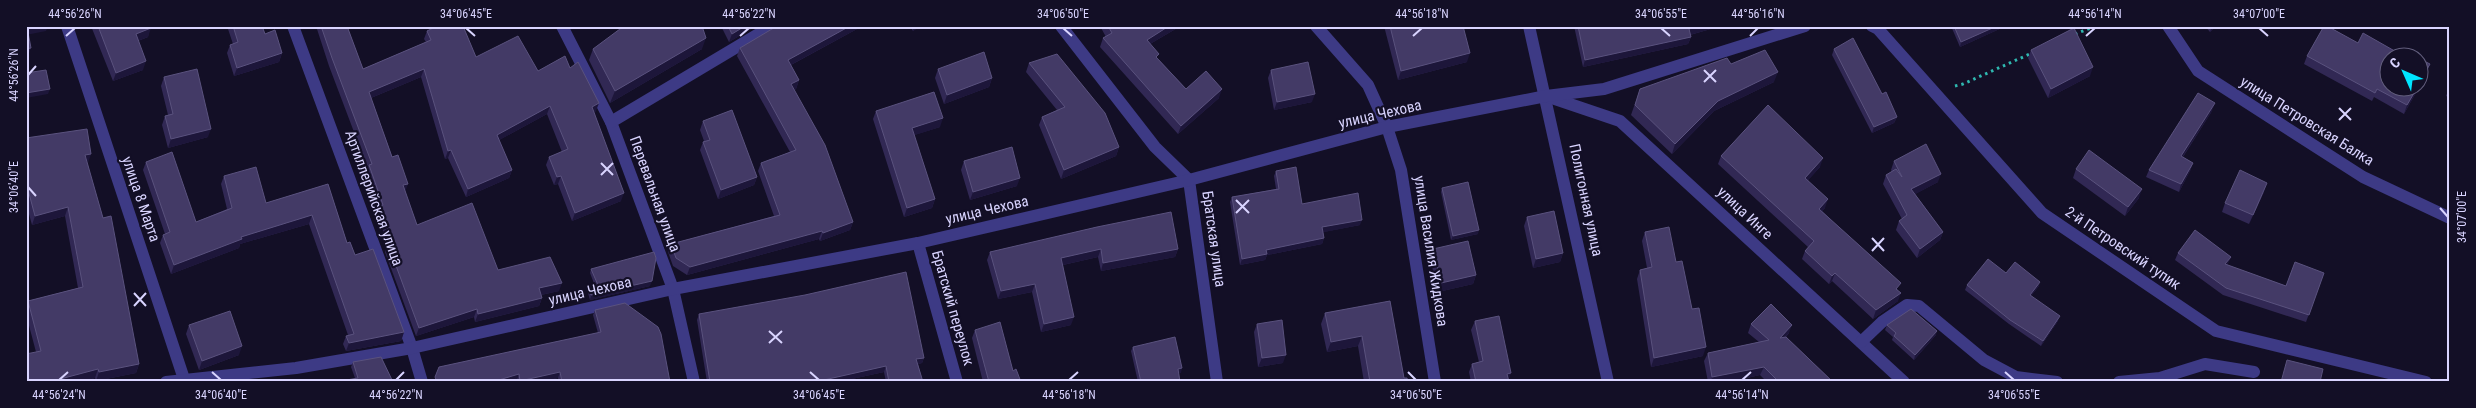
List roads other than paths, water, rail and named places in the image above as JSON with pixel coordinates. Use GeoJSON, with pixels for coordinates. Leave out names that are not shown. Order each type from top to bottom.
{"type":"FeatureCollection","features":[{"type":"Feature","properties":{"kind":"street","name":"улица 8 Марта"},"geometry":{"type":"LineString","coordinates":[[67,26],[184,380]]}},
{"type":"Feature","properties":{"kind":"street","name":"Артиллерийская улица"},"geometry":{"type":"LineString","coordinates":[[294,26],[412,348],[422,382]]}},
{"type":"Feature","properties":{"kind":"street","name":"Перевальная улица"},"geometry":{"type":"LineString","coordinates":[[562,26],[611,122],[673,289],[694,382]]}},
{"type":"Feature","properties":{"kind":"street"},"geometry":{"type":"LineString","coordinates":[[611,122],[772,26]]}},
{"type":"Feature","properties":{"kind":"street","name":"Братская улица"},"geometry":{"type":"LineString","coordinates":[[1061,26],[1155,147],[1189,180],[1217,382]]}},
{"type":"Feature","properties":{"kind":"street"},"geometry":{"type":"LineString","coordinates":[[1316,26],[1368,85],[1387,128]]}},
{"type":"Feature","properties":{"kind":"street","name":"Полигонная улица"},"geometry":{"type":"LineString","coordinates":[[1529,26],[1608,382]]}},
{"type":"Feature","properties":{"kind":"street","name":"улица Чехова"},"geometry":{"type":"LineString","coordinates":[[166,382],[296,368],[412,348],[673,289],[918,243],[1189,180],[1387,128],[1546,96],[1604,89],[1805,26]]}},
{"type":"Feature","properties":{"kind":"street","name":"2-й Петровский тупик"},"geometry":{"type":"LineString","coordinates":[[1872,26],[1878,29],[2042,213],[2216,331],[2426,382]]}},
{"type":"Feature","properties":{"kind":"street","name":"улица Петровская Балка"},"geometry":{"type":"LineString","coordinates":[[2168,26],[2198,71],[2363,177],[2450,218]]}},
{"type":"Feature","properties":{"kind":"street","name":"улица Инге"},"geometry":{"type":"LineString","coordinates":[[1546,96],[1620,122],[1904,382]]}},
{"type":"Feature","properties":{"kind":"street","name":"улица Василия Жидкова"},"geometry":{"type":"LineString","coordinates":[[1387,128],[1401,170],[1435,382]]}},
{"type":"Feature","properties":{"kind":"street","name":"Братский переулок"},"geometry":{"type":"LineString","coordinates":[[918,243],[958,382]]}},
{"type":"Feature","properties":{"kind":"street"},"geometry":{"type":"LineString","coordinates":[[1861,342],[1882,322],[1907,305],[1919,306],[1984,360],[2016,377],[2057,382]]}},
{"type":"Feature","properties":{"kind":"street"},"geometry":{"type":"LineString","coordinates":[[2119,382],[2160,378],[2205,364],[2254,372]]}}]}
